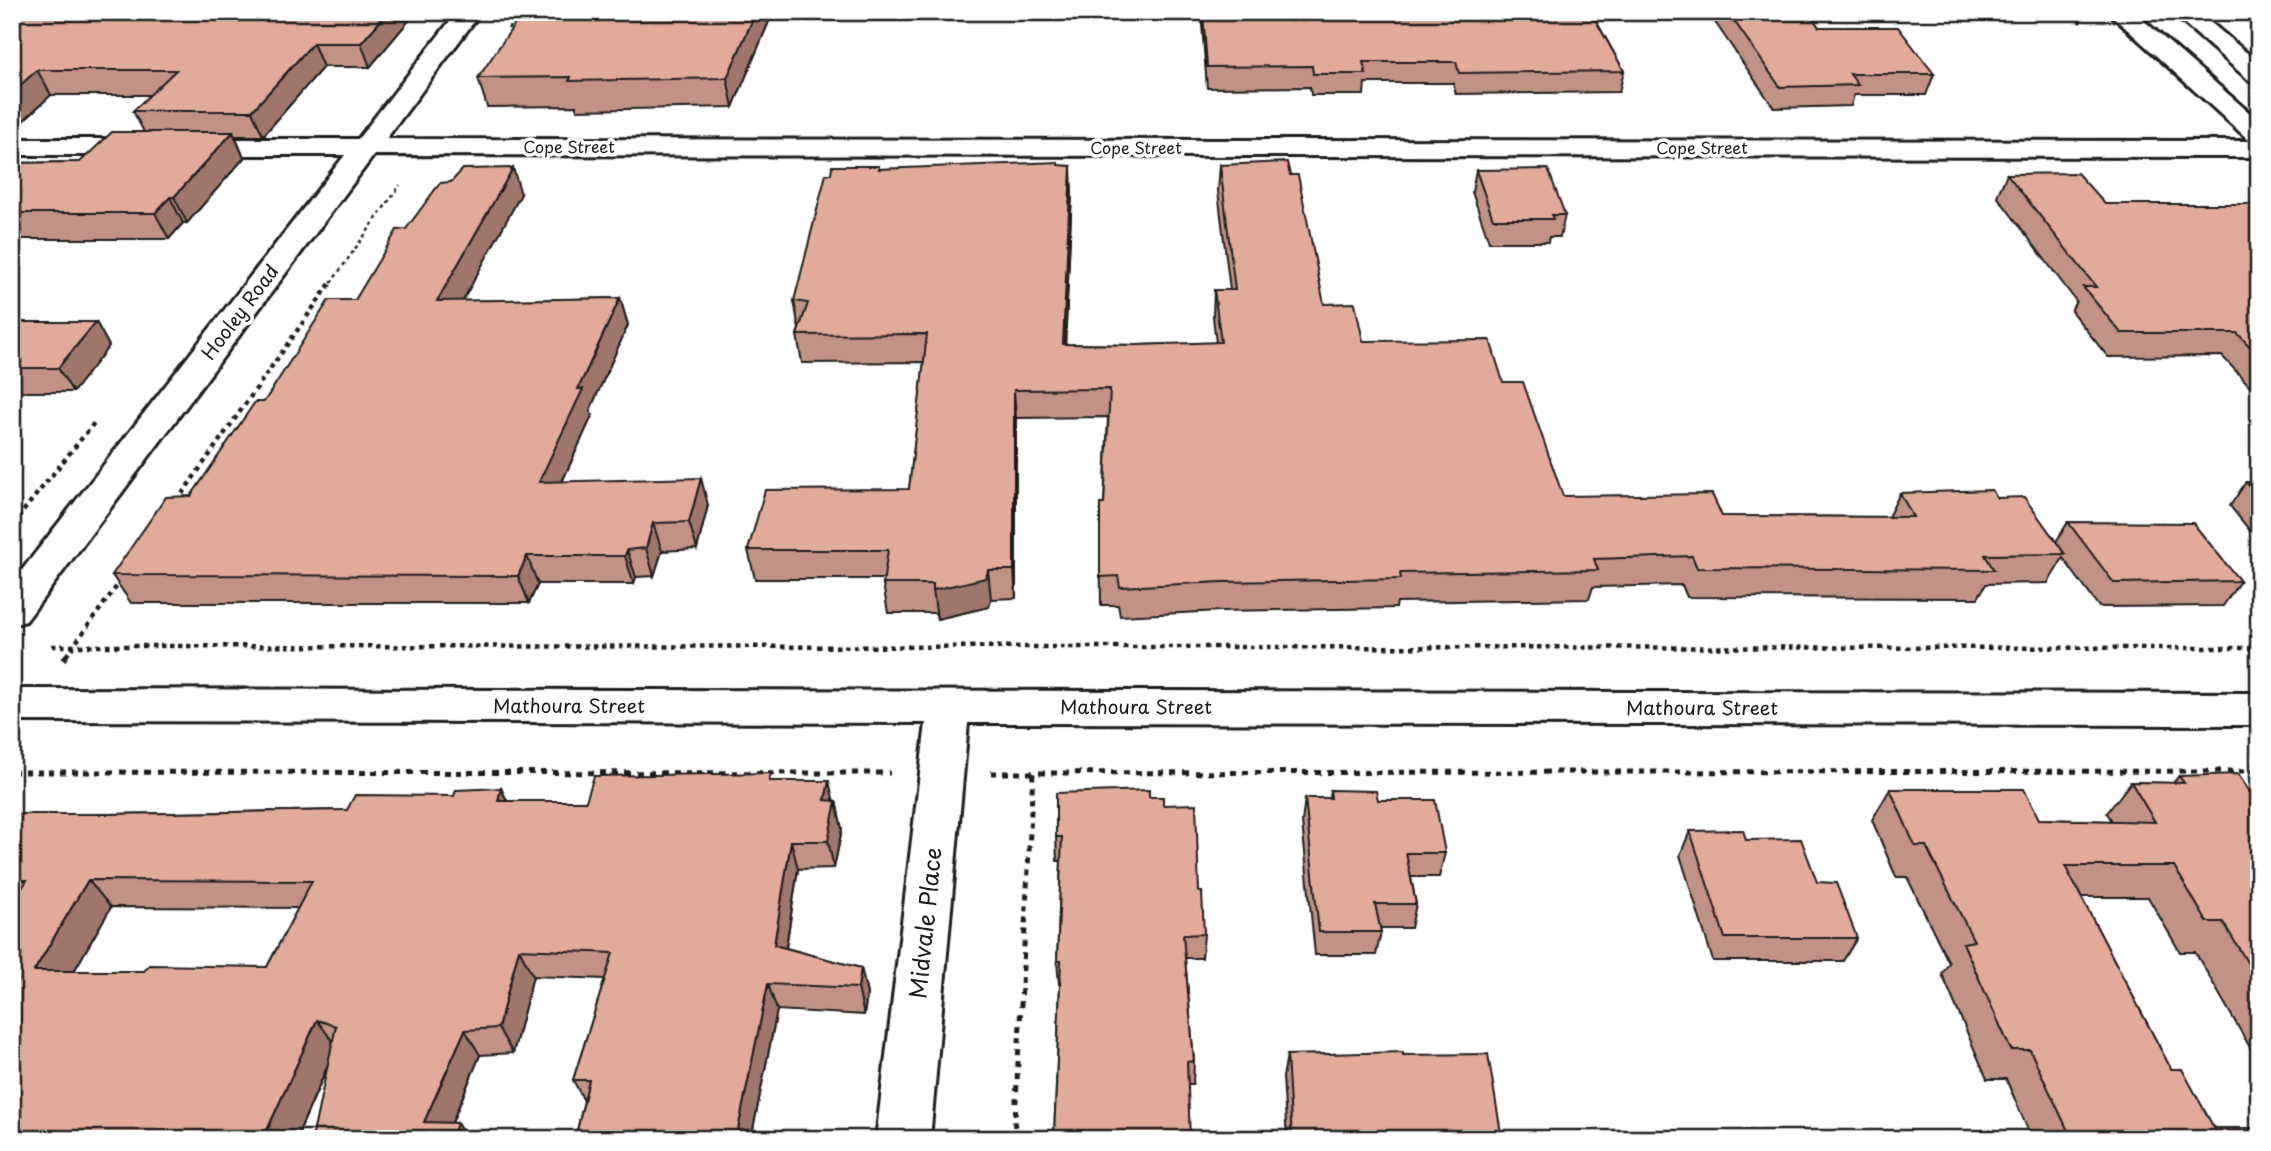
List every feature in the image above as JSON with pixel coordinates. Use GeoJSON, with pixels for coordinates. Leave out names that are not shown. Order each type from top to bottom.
{"type":"FeatureCollection","features":[{"type":"Feature","properties":{"kind":"street","name":"Hooley Road"},"geometry":{"type":"LineString","coordinates":[[12,611],[469,12]]}},
{"type":"Feature","properties":{"kind":"street"},"geometry":{"type":"LineString","coordinates":[[2120,12],[2259,135]]}},
{"type":"Feature","properties":{"kind":"street"},"geometry":{"type":"LineString","coordinates":[[2183,12],[2259,76]]}},
{"type":"Feature","properties":{"kind":"street","name":"Cope Street"},"geometry":{"type":"LineString","coordinates":[[12,147],[2259,149]]}},
{"type":"Feature","properties":{"kind":"street","name":"Mathoura Street"},"geometry":{"type":"LineString","coordinates":[[12,705],[2259,709]]}},
{"type":"Feature","properties":{"kind":"street","name":"Midvale Place"},"geometry":{"type":"LineString","coordinates":[[903,1139],[949,706]]}},
{"type":"Feature","properties":{"kind":"path"},"geometry":{"type":"LineString","coordinates":[[170,510],[400,185]]}},
{"type":"Feature","properties":{"kind":"path"},"geometry":{"type":"LineString","coordinates":[[60,664],[123,578]]}},
{"type":"Feature","properties":{"kind":"path"},"geometry":{"type":"LineString","coordinates":[[52,646],[2259,648]]}},
{"type":"Feature","properties":{"kind":"path"},"geometry":{"type":"LineString","coordinates":[[980,773],[2259,771]]}},
{"type":"Feature","properties":{"kind":"path"},"geometry":{"type":"LineString","coordinates":[[12,772],[902,773]]}},
{"type":"Feature","properties":{"kind":"path"},"geometry":{"type":"LineString","coordinates":[[1014,1139],[1033,773]]}},
{"type":"Feature","properties":{"kind":"building"},"geometry":{"type":"Polygon","coordinates":[[[12,12],[388,12],[361,43],[313,43],[252,111],[133,111],[176,70],[37,70],[12,93],[12,12]]]}},
{"type":"Feature","properties":{"kind":"building"},"geometry":{"type":"Polygon","coordinates":[[[523,12],[756,12],[727,78],[569,81],[571,77],[478,78],[523,12]]]}},
{"type":"Feature","properties":{"kind":"building"},"geometry":{"type":"Polygon","coordinates":[[[1203,12],[1591,12],[1624,71],[1459,73],[1456,62],[1363,62],[1366,74],[1313,74],[1312,66],[1207,67],[1203,12]]]}},
{"type":"Feature","properties":{"kind":"building"},"geometry":{"type":"Polygon","coordinates":[[[1728,12],[1808,12],[1819,27],[1898,27],[1934,74],[1850,74],[1858,85],[1780,87],[1728,12]]]}},
{"type":"Feature","properties":{"kind":"building"},"geometry":{"type":"Polygon","coordinates":[[[112,132],[233,132],[174,197],[170,197],[155,213],[12,213],[12,163],[80,162],[112,132]]]}},
{"type":"Feature","properties":{"kind":"building"},"geometry":{"type":"Polygon","coordinates":[[[1058,162],[1058,165],[1071,166],[1063,344],[1221,342],[1214,290],[1235,290],[1220,165],[1287,162],[1290,175],[1298,175],[1324,304],[1355,303],[1363,341],[1490,340],[1503,382],[1523,382],[1563,496],[1712,494],[1722,516],[1913,517],[1900,493],[1992,490],[1997,498],[2024,497],[2065,554],[1985,555],[1994,570],[1697,568],[1692,556],[1594,559],[1598,570],[1400,573],[1401,579],[1120,587],[1118,576],[1100,577],[1100,504],[1104,504],[1110,389],[1014,390],[1014,570],[988,570],[986,578],[933,590],[933,584],[883,584],[888,550],[748,550],[765,490],[909,489],[927,334],[797,335],[808,303],[794,301],[826,174],[831,174],[832,166],[879,166],[879,169],[1058,162]]]}},
{"type":"Feature","properties":{"kind":"building"},"geometry":{"type":"Polygon","coordinates":[[[513,168],[437,301],[620,298],[578,389],[583,389],[539,482],[701,478],[689,522],[653,523],[646,548],[627,550],[625,556],[527,556],[518,576],[112,575],[166,497],[191,496],[255,402],[264,402],[329,300],[355,300],[397,230],[406,229],[440,183],[451,182],[463,169],[513,168]]]}},
{"type":"Feature","properties":{"kind":"building"},"geometry":{"type":"Polygon","coordinates":[[[1548,169],[1565,215],[1552,215],[1553,219],[1493,219],[1476,170],[1548,169]]]}},
{"type":"Feature","properties":{"kind":"building"},"geometry":{"type":"Polygon","coordinates":[[[2077,173],[2105,204],[2259,204],[2259,356],[2237,333],[2121,333],[2083,287],[2096,287],[2007,174],[2077,173]]]}},
{"type":"Feature","properties":{"kind":"building"},"geometry":{"type":"Polygon","coordinates":[[[12,322],[96,322],[58,368],[12,368],[12,322]]]}},
{"type":"Feature","properties":{"kind":"building"},"geometry":{"type":"Polygon","coordinates":[[[2246,482],[2259,482],[2259,497],[2246,482]]]}},
{"type":"Feature","properties":{"kind":"building"},"geometry":{"type":"Polygon","coordinates":[[[2068,522],[2193,523],[2240,581],[2114,583],[2068,522]]]}},
{"type":"Feature","properties":{"kind":"building"},"geometry":{"type":"Polygon","coordinates":[[[771,773],[769,781],[829,781],[825,800],[836,801],[828,841],[791,841],[774,945],[861,968],[858,988],[768,984],[736,1139],[575,1139],[589,1080],[573,1080],[613,953],[519,949],[498,1028],[465,1030],[424,1122],[457,1123],[452,1139],[312,1139],[336,1026],[317,1020],[263,1139],[36,1139],[40,1132],[12,1132],[12,904],[27,880],[12,880],[12,814],[347,810],[355,795],[454,796],[456,790],[501,788],[498,801],[586,801],[594,776],[771,773]],[[88,880],[34,971],[144,971],[149,965],[267,967],[312,881],[88,880]]]}},
{"type":"Feature","properties":{"kind":"building"},"geometry":{"type":"Polygon","coordinates":[[[2238,774],[2259,806],[2259,982],[2223,922],[2207,922],[2174,866],[2065,866],[2171,1069],[2182,1069],[2214,1128],[2259,1128],[2259,1139],[2065,1139],[2064,1137],[2071,1137],[2030,1050],[2011,1050],[1963,943],[1974,941],[1926,846],[1915,846],[1890,789],[2024,789],[2039,819],[2155,822],[2131,782],[2184,783],[2179,776],[2238,774]]]}},
{"type":"Feature","properties":{"kind":"building"},"geometry":{"type":"Polygon","coordinates":[[[1149,790],[1149,797],[1163,797],[1163,805],[1196,804],[1199,892],[1202,892],[1204,934],[1183,935],[1194,1061],[1187,1062],[1190,1139],[1043,1139],[1054,1137],[1061,961],[1057,961],[1062,837],[1056,837],[1056,793],[1149,790]]]}},
{"type":"Feature","properties":{"kind":"building"},"geometry":{"type":"Polygon","coordinates":[[[1330,790],[1376,791],[1378,800],[1435,800],[1445,853],[1406,853],[1416,904],[1375,904],[1381,932],[1319,932],[1305,798],[1331,798],[1330,790]]]}},
{"type":"Feature","properties":{"kind":"building"},"geometry":{"type":"Polygon","coordinates":[[[1743,830],[1746,840],[1801,839],[1817,882],[1836,883],[1857,938],[1725,938],[1690,831],[1743,830]]]}},
{"type":"Feature","properties":{"kind":"building"},"geometry":{"type":"Polygon","coordinates":[[[1403,1052],[1403,1055],[1488,1054],[1502,1139],[1292,1139],[1287,1055],[1403,1052]]]}}]}
